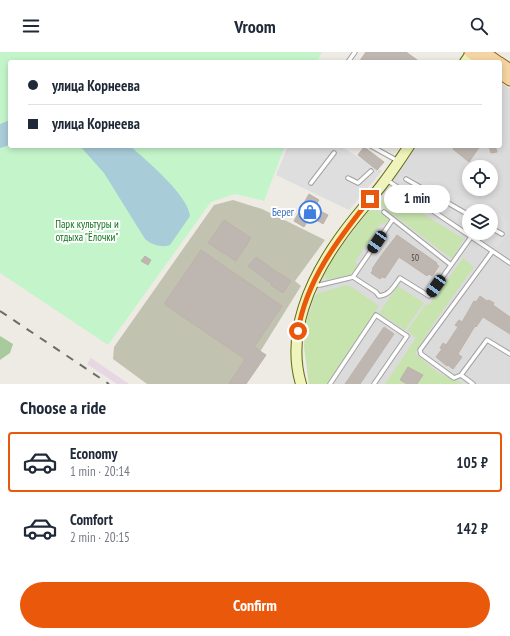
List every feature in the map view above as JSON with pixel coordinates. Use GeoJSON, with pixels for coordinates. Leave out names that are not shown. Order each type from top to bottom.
{"type":"FeatureCollection","features":[{"type":"Feature","properties":{"kind":"main road"},"geometry":{"type":"LineString","coordinates":[[484,52],[495,60]]}},
{"type":"Feature","properties":{"kind":"main road"},"geometry":{"type":"LineString","coordinates":[[469,55],[480,60]]}},
{"type":"Feature","properties":{"kind":"main road"},"geometry":{"type":"LineString","coordinates":[[504,66],[510,80]]}},
{"type":"Feature","properties":{"kind":"street"},"geometry":{"type":"LineString","coordinates":[[301,384],[296,360],[297,338],[302,310],[313,284],[339,238],[386,180],[408,148]]}},
{"type":"Feature","properties":{"kind":"lane"},"geometry":{"type":"LineString","coordinates":[[376,148],[399,161]]}},
{"type":"Feature","properties":{"kind":"lane"},"geometry":{"type":"LineString","coordinates":[[311,182],[334,153]]}},
{"type":"Feature","properties":{"kind":"lane"},"geometry":{"type":"LineString","coordinates":[[348,178],[358,183],[371,171]]}},
{"type":"Feature","properties":{"kind":"lane"},"geometry":{"type":"LineString","coordinates":[[406,179],[462,212]]}},
{"type":"Feature","properties":{"kind":"lane"},"geometry":{"type":"LineString","coordinates":[[386,180],[462,231]]}},
{"type":"Feature","properties":{"kind":"lane"},"geometry":{"type":"LineString","coordinates":[[384,212],[451,265]]}},
{"type":"Feature","properties":{"kind":"lane"},"geometry":{"type":"LineString","coordinates":[[313,284],[320,285],[353,277],[393,219]]}},
{"type":"Feature","properties":{"kind":"lane"},"geometry":{"type":"LineString","coordinates":[[498,232],[502,234]]}},
{"type":"Feature","properties":{"kind":"lane"},"geometry":{"type":"LineString","coordinates":[[353,277],[376,292],[379,296],[389,293],[400,278],[429,296],[469,240]]}},
{"type":"Feature","properties":{"kind":"lane"},"geometry":{"type":"LineString","coordinates":[[475,240],[510,263]]}},
{"type":"Feature","properties":{"kind":"lane"},"geometry":{"type":"LineString","coordinates":[[492,252],[420,350],[421,354],[454,378],[461,376],[487,340],[510,354]]}},
{"type":"Feature","properties":{"kind":"lane"},"geometry":{"type":"LineString","coordinates":[[330,384],[376,315],[407,336],[374,384]]}},
{"type":"Feature","properties":{"kind":"lane"},"geometry":{"type":"LineString","coordinates":[[461,376],[473,384]]}},
{"type":"Feature","properties":{"kind":"shaded area"},"geometry":{"type":"Polygon","coordinates":[[[502,83],[510,89],[510,384],[309,384],[304,346],[306,323],[311,301],[316,294],[323,272],[340,241],[410,148],[502,148],[502,83]]]}},
{"type":"Feature","properties":{"kind":"shaded area"},"geometry":{"type":"Polygon","coordinates":[[[287,148],[343,148],[382,171],[349,210],[276,175],[287,148]]]}},
{"type":"Feature","properties":{"kind":"shaded area"},"geometry":{"type":"Polygon","coordinates":[[[403,173],[477,204],[462,204],[462,224],[397,182],[403,173]]]}},
{"type":"Feature","properties":{"kind":"shaded area"},"geometry":{"type":"Polygon","coordinates":[[[233,200],[262,209],[325,240],[295,281],[301,286],[240,384],[147,384],[113,359],[114,347],[214,205],[233,200]]]}},
{"type":"Feature","properties":{"kind":"shaded area"},"geometry":{"type":"Polygon","coordinates":[[[498,213],[507,219],[508,232],[498,247],[487,240],[498,240],[498,213]]]}},
{"type":"Feature","properties":{"kind":"shaded area"},"geometry":{"type":"Polygon","coordinates":[[[91,358],[129,384],[117,384],[87,364],[91,358]]]}},
{"type":"Feature","properties":{"kind":"green space","name":"Парк культуры и отдыха \"Ёлочки\""},"geometry":{"type":"Polygon","coordinates":[[[0,52],[322,52],[318,60],[8,60],[8,148],[284,148],[264,201],[235,194],[211,202],[108,345],[0,273],[0,52]]]}},
{"type":"Feature","properties":{"kind":"green space"},"geometry":{"type":"Polygon","coordinates":[[[389,193],[463,240],[452,259],[379,204],[389,193]]]}},
{"type":"Feature","properties":{"kind":"green space"},"geometry":{"type":"Polygon","coordinates":[[[372,207],[387,217],[388,220],[385,224],[381,223],[355,262],[358,266],[350,275],[327,280],[325,278],[325,274],[335,256],[372,207]]]}},
{"type":"Feature","properties":{"kind":"green space"},"geometry":{"type":"Polygon","coordinates":[[[463,258],[474,267],[433,324],[415,353],[438,373],[463,384],[385,384],[416,338],[407,331],[426,304],[429,305],[463,258]]]}},
{"type":"Feature","properties":{"kind":"green space"},"geometry":{"type":"Polygon","coordinates":[[[346,285],[352,287],[379,306],[327,384],[309,384],[304,346],[306,323],[316,294],[346,285]]]}},
{"type":"Feature","properties":{"kind":"green space"},"geometry":{"type":"Polygon","coordinates":[[[398,286],[424,303],[405,330],[379,313],[398,286]]]}},
{"type":"Feature","properties":{"kind":"green space"},"geometry":{"type":"Polygon","coordinates":[[[0,336],[13,344],[10,353],[0,360],[0,336]]]}},
{"type":"Feature","properties":{"kind":"water"},"geometry":{"type":"Polygon","coordinates":[[[8,121],[8,146],[0,148],[0,124],[8,121]]]}},
{"type":"Feature","properties":{"kind":"water"},"geometry":{"type":"Polygon","coordinates":[[[82,148],[132,148],[165,178],[182,198],[188,208],[190,216],[170,245],[157,245],[145,239],[104,173],[82,148]]]}},
{"type":"Feature","properties":{"kind":"building"},"geometry":{"type":"Polygon","coordinates":[[[366,52],[406,52],[417,60],[360,60],[366,52]]]}},
{"type":"Feature","properties":{"kind":"building"},"geometry":{"type":"Polygon","coordinates":[[[363,148],[365,148],[384,162],[377,170],[358,155],[363,148]]]}},
{"type":"Feature","properties":{"kind":"building"},"geometry":{"type":"Polygon","coordinates":[[[454,148],[479,148],[470,160],[467,160],[454,148]]]}},
{"type":"Feature","properties":{"kind":"building"},"geometry":{"type":"Polygon","coordinates":[[[490,148],[496,148],[497,152],[491,153],[490,148]]]}},
{"type":"Feature","properties":{"kind":"building","name":"Берег"},"geometry":{"type":"Polygon","coordinates":[[[309,194],[319,200],[314,208],[328,215],[323,224],[310,216],[304,227],[294,221],[309,194]]]}},
{"type":"Feature","properties":{"kind":"building"},"geometry":{"type":"Polygon","coordinates":[[[224,220],[251,238],[236,261],[208,243],[224,220]]]}},
{"type":"Feature","properties":{"kind":"building"},"geometry":{"type":"Polygon","coordinates":[[[397,235],[437,263],[436,264],[439,266],[432,276],[429,274],[427,276],[399,257],[385,278],[382,277],[380,279],[371,273],[373,270],[372,269],[397,235]]]}},
{"type":"Feature","properties":{"kind":"building"},"geometry":{"type":"Polygon","coordinates":[[[201,250],[282,306],[254,347],[266,355],[246,384],[229,384],[245,359],[164,304],[201,250]]]}},
{"type":"Feature","properties":{"kind":"building"},"geometry":{"type":"Polygon","coordinates":[[[145,256],[151,260],[148,265],[141,261],[145,256]]]}},
{"type":"Feature","properties":{"kind":"building"},"geometry":{"type":"Polygon","coordinates":[[[256,257],[291,281],[283,293],[248,266],[256,257]]]}},
{"type":"Feature","properties":{"kind":"building"},"geometry":{"type":"Polygon","coordinates":[[[480,296],[487,301],[489,300],[494,303],[493,305],[510,317],[510,334],[483,317],[476,327],[475,326],[458,354],[462,357],[453,369],[436,357],[442,349],[440,348],[443,343],[446,345],[458,327],[455,325],[459,320],[462,322],[474,301],[476,302],[480,296]]]}},
{"type":"Feature","properties":{"kind":"building"},"geometry":{"type":"Polygon","coordinates":[[[384,327],[394,334],[360,384],[345,384],[384,327]]]}},
{"type":"Feature","properties":{"kind":"building"},"geometry":{"type":"Polygon","coordinates":[[[408,367],[423,375],[417,384],[407,384],[400,380],[408,367]]]}},
{"type":"Feature","properties":{"kind":"railway"},"geometry":{"type":"LineString","coordinates":[[0,311],[109,384]]}},
{"type":"Feature","properties":{"kind":"place","name":"Берег"},"geometry":{"type":"Point","coordinates":[310,212]}},
{"type":"Feature","properties":{"kind":"route"},"geometry":{"type":"LineString","coordinates":[[298,331],[304,304],[330,252],[339,238],[370,199]]}}]}
